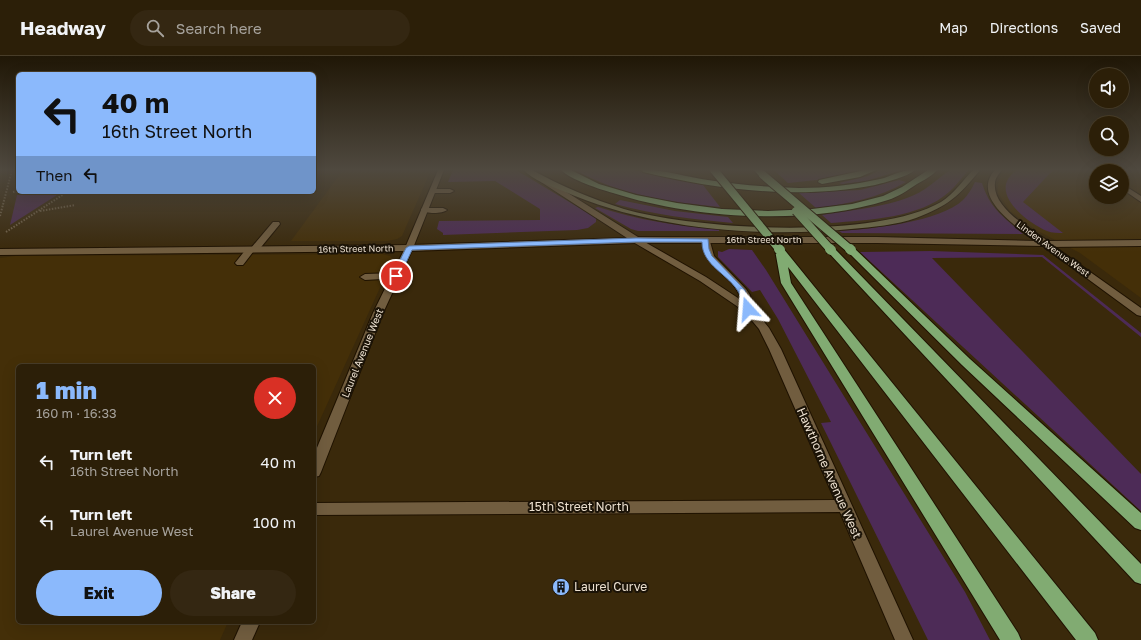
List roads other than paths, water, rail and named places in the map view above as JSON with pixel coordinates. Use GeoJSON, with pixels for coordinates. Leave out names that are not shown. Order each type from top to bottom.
{"type":"FeatureCollection","features":[{"type":"Feature","properties":{"kind":"highway"},"geometry":{"type":"LineString","coordinates":[[637,197],[701,209],[765,213],[820,210],[852,206],[876,201],[885,197]]}},
{"type":"Feature","properties":{"kind":"highway"},"geometry":{"type":"LineString","coordinates":[[737,197],[809,284],[1088,640]]}},
{"type":"Feature","properties":{"kind":"highway"},"geometry":{"type":"LineString","coordinates":[[784,197],[831,250],[1141,576]]}},
{"type":"Feature","properties":{"kind":"highway"},"geometry":{"type":"LineString","coordinates":[[790,197],[851,250],[966,362],[1141,523]]}},
{"type":"Feature","properties":{"kind":"highway"},"geometry":{"type":"LineString","coordinates":[[781,251],[786,283],[1011,640]]}},
{"type":"Feature","properties":{"kind":"main road"},"geometry":{"type":"LineString","coordinates":[[582,197],[604,205],[645,216],[708,225],[800,229],[869,225],[892,221],[923,213],[952,197]]}},
{"type":"Feature","properties":{"kind":"street","name":"Laurel Avenue West"},"geometry":{"type":"LineString","coordinates":[[316,467],[378,313],[409,248],[430,197]]}},
{"type":"Feature","properties":{"kind":"street","name":"Hawthorne Avenue West"},"geometry":{"type":"LineString","coordinates":[[571,197],[636,240],[703,279],[748,309],[764,328],[904,640]]}},
{"type":"Feature","properties":{"kind":"street","name":"Linden Avenue West"},"geometry":{"type":"LineString","coordinates":[[995,197],[1012,219],[1141,313]]}},
{"type":"Feature","properties":{"kind":"street"},"geometry":{"type":"LineString","coordinates":[[424,210],[444,210]]}},
{"type":"Feature","properties":{"kind":"street"},"geometry":{"type":"LineString","coordinates":[[240,262],[276,224]]}},
{"type":"Feature","properties":{"kind":"street","name":"16th Street North"},"geometry":{"type":"LineString","coordinates":[[0,252],[409,248],[636,240],[869,240],[1048,244],[1141,243]]}},
{"type":"Feature","properties":{"kind":"street","name":"Hawthorne Avenue West"},"geometry":{"type":"LineString","coordinates":[[706,240],[706,249],[709,256],[743,291],[748,309]]}},
{"type":"Feature","properties":{"kind":"street"},"geometry":{"type":"LineString","coordinates":[[365,276],[396,276]]}},
{"type":"Feature","properties":{"kind":"street","name":"15th Street North"},"geometry":{"type":"LineString","coordinates":[[316,508],[843,506]]}},
{"type":"Feature","properties":{"kind":"street"},"geometry":{"type":"LineString","coordinates":[[243,640],[250,624]]}},
{"type":"Feature","properties":{"kind":"place","name":"Laurel Curve"},"geometry":{"type":"Point","coordinates":[561,587]}}]}
